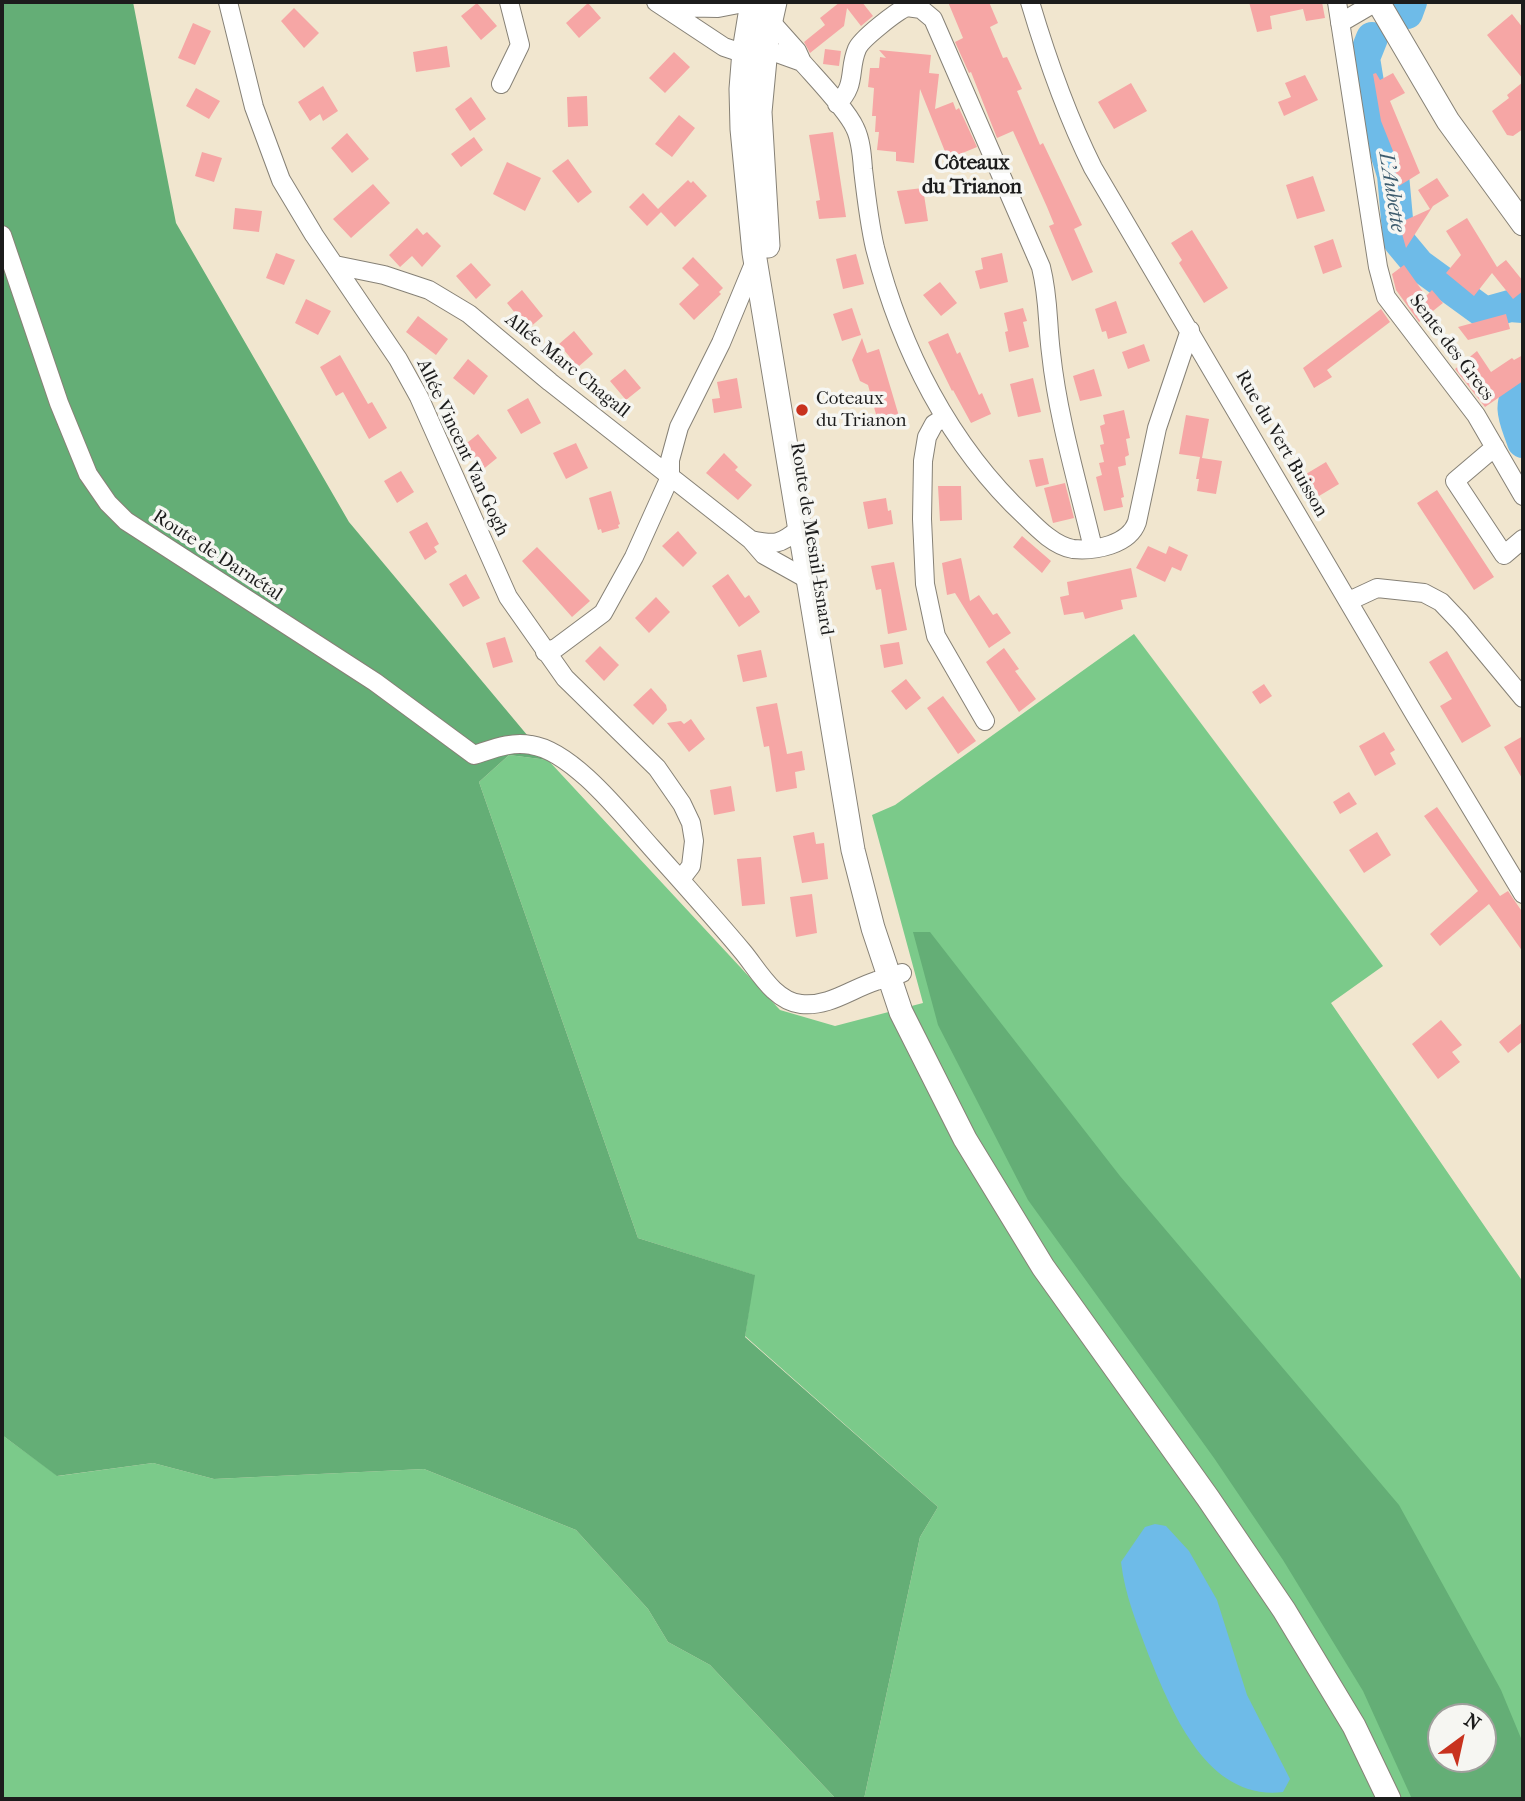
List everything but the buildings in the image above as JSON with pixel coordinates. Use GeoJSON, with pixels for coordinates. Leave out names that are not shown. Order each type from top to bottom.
{"type":"FeatureCollection","features":[{"type":"Feature","properties":{"kind":"main road","name":"Route de Mesnil-Esnard"},"geometry":{"type":"LineString","coordinates":[[751,2],[769,256],[787,391],[863,849],[895,976]]}},
{"type":"Feature","properties":{"kind":"main road"},"geometry":{"type":"LineString","coordinates":[[1377,2],[1448,121],[1523,224]]}},
{"type":"Feature","properties":{"kind":"main road","name":"Route de Mesnil-Esnard"},"geometry":{"type":"LineString","coordinates":[[772,11],[741,89],[742,129],[755,261],[853,850],[873,928],[895,976]]}},
{"type":"Feature","properties":{"kind":"main road"},"geometry":{"type":"LineString","coordinates":[[895,976],[929,1063],[965,1139],[1019,1230],[1209,1498],[1284,1610],[1354,1726],[1389,1799]]}},
{"type":"Feature","properties":{"kind":"street","name":"Allée Vincent Van Gogh"},"geometry":{"type":"LineString","coordinates":[[228,2],[254,107],[281,180],[398,359],[419,397],[508,597],[565,678],[657,768],[682,804],[691,823],[694,841],[691,866],[681,879]]}},
{"type":"Feature","properties":{"kind":"street"},"geometry":{"type":"LineString","coordinates":[[501,84],[520,45],[509,2]]}},
{"type":"Feature","properties":{"kind":"street"},"geometry":{"type":"LineString","coordinates":[[662,4],[718,8],[751,2],[772,11],[802,62],[852,122],[858,136],[874,245],[913,358],[944,417],[988,477],[1010,503],[1041,532],[1069,548],[1093,548],[1125,539],[1135,528],[1157,428],[1190,330]]}},
{"type":"Feature","properties":{"kind":"street","name":"Rue du Vert Buisson"},"geometry":{"type":"LineString","coordinates":[[1030,2],[1049,66],[1073,128],[1093,168],[1523,894]]}},
{"type":"Feature","properties":{"kind":"street","name":"Sente des Grecs"},"geometry":{"type":"LineString","coordinates":[[1337,2],[1378,267],[1386,297],[1476,415],[1523,496]]}},
{"type":"Feature","properties":{"kind":"street"},"geometry":{"type":"LineString","coordinates":[[1340,23],[1377,2]]}},
{"type":"Feature","properties":{"kind":"street"},"geometry":{"type":"LineString","coordinates":[[662,4],[674,16],[724,47],[802,62]]}},
{"type":"Feature","properties":{"kind":"street"},"geometry":{"type":"LineString","coordinates":[[837,104],[851,84],[856,52],[861,43],[907,4],[921,9],[933,19],[1041,267],[1048,296],[1051,353],[1064,425],[1093,548]]}},
{"type":"Feature","properties":{"kind":"street","name":"Route de Darnétal"},"geometry":{"type":"LineString","coordinates":[[2,235],[59,403],[88,474],[108,503],[126,522],[375,682],[474,755],[498,747],[521,744],[540,747],[556,755],[590,782],[681,879]]}},
{"type":"Feature","properties":{"kind":"street"},"geometry":{"type":"LineString","coordinates":[[545,652],[556,648],[603,613],[634,557],[670,477],[670,460],[679,428],[721,344],[755,261]]}},
{"type":"Feature","properties":{"kind":"street","name":"Allée Marc Chagall"},"geometry":{"type":"LineString","coordinates":[[335,265],[384,275],[429,290],[469,314],[550,382],[751,540],[764,555],[807,579]]}},
{"type":"Feature","properties":{"kind":"street"},"geometry":{"type":"LineString","coordinates":[[944,417],[934,424],[927,437],[923,461],[925,584],[936,636],[985,721]]}},
{"type":"Feature","properties":{"kind":"street"},"geometry":{"type":"LineString","coordinates":[[1495,447],[1455,481],[1504,555],[1523,539]]}},
{"type":"Feature","properties":{"kind":"street"},"geometry":{"type":"LineString","coordinates":[[751,540],[778,543],[799,529]]}},
{"type":"Feature","properties":{"kind":"street"},"geometry":{"type":"LineString","coordinates":[[1349,601],[1377,588],[1424,593],[1441,602],[1523,698]]}},
{"type":"Feature","properties":{"kind":"street"},"geometry":{"type":"LineString","coordinates":[[681,879],[761,976],[786,999],[801,1004],[839,999],[874,981],[895,976]]}},
{"type":"Feature","properties":{"kind":"green space"},"geometry":{"type":"Polygon","coordinates":[[[2,2],[133,2],[176,223],[349,522],[548,760],[509,755],[479,782],[638,1238],[755,1275],[745,1337],[938,1507],[920,1537],[864,1799],[836,1799],[710,1665],[668,1642],[648,1609],[576,1530],[424,1469],[214,1479],[153,1463],[57,1476],[2,1435],[2,2]]]}},
{"type":"Feature","properties":{"kind":"green space"},"geometry":{"type":"Polygon","coordinates":[[[1134,634],[1383,966],[1331,1003],[1523,1282],[1523,1799],[864,1799],[920,1537],[938,1507],[745,1336],[754,1275],[638,1238],[479,782],[509,755],[548,760],[780,1010],[835,1026],[923,1003],[872,815],[895,805],[1134,634]]]}},
{"type":"Feature","properties":{"kind":"green space"},"geometry":{"type":"Polygon","coordinates":[[[913,932],[930,932],[1120,1176],[1399,1505],[1501,1690],[1523,1743],[1523,1799],[1412,1799],[1363,1691],[1283,1560],[1214,1458],[1028,1200],[938,1025],[913,932]]]}},
{"type":"Feature","properties":{"kind":"green space"},"geometry":{"type":"Polygon","coordinates":[[[2,1435],[58,1476],[153,1463],[214,1479],[424,1469],[576,1530],[648,1609],[668,1642],[710,1665],[836,1799],[2,1799],[2,1435]]]}},
{"type":"Feature","properties":{"kind":"water"},"geometry":{"type":"Polygon","coordinates":[[[1155,1524],[1166,1526],[1189,1551],[1217,1600],[1247,1695],[1290,1779],[1283,1792],[1256,1791],[1233,1782],[1213,1768],[1181,1726],[1169,1702],[1132,1610],[1121,1562],[1145,1527],[1155,1524]]]}},
{"type":"Feature","properties":{"kind":"waterway","name":"L'Aubette"},"geometry":{"type":"LineString","coordinates":[[1407,13],[1411,2]]}},
{"type":"Feature","properties":{"kind":"waterway","name":"L'Aubette"},"geometry":{"type":"LineString","coordinates":[[1372,38],[1364,58],[1372,107],[1393,175],[1399,241],[1419,265],[1485,313],[1510,306],[1523,307]]}},
{"type":"Feature","properties":{"kind":"waterway","name":"L'Aubette"},"geometry":{"type":"LineString","coordinates":[[1523,388],[1514,407],[1523,442]]}},
{"type":"Feature","properties":{"kind":"place","name":"Coteaux du Trianon"},"geometry":{"type":"Point","coordinates":[802,410]}},
{"type":"Feature","properties":{"kind":"district","name":"Côteaux du Trianon"},"geometry":{"type":"Point","coordinates":[972,176]}}]}
